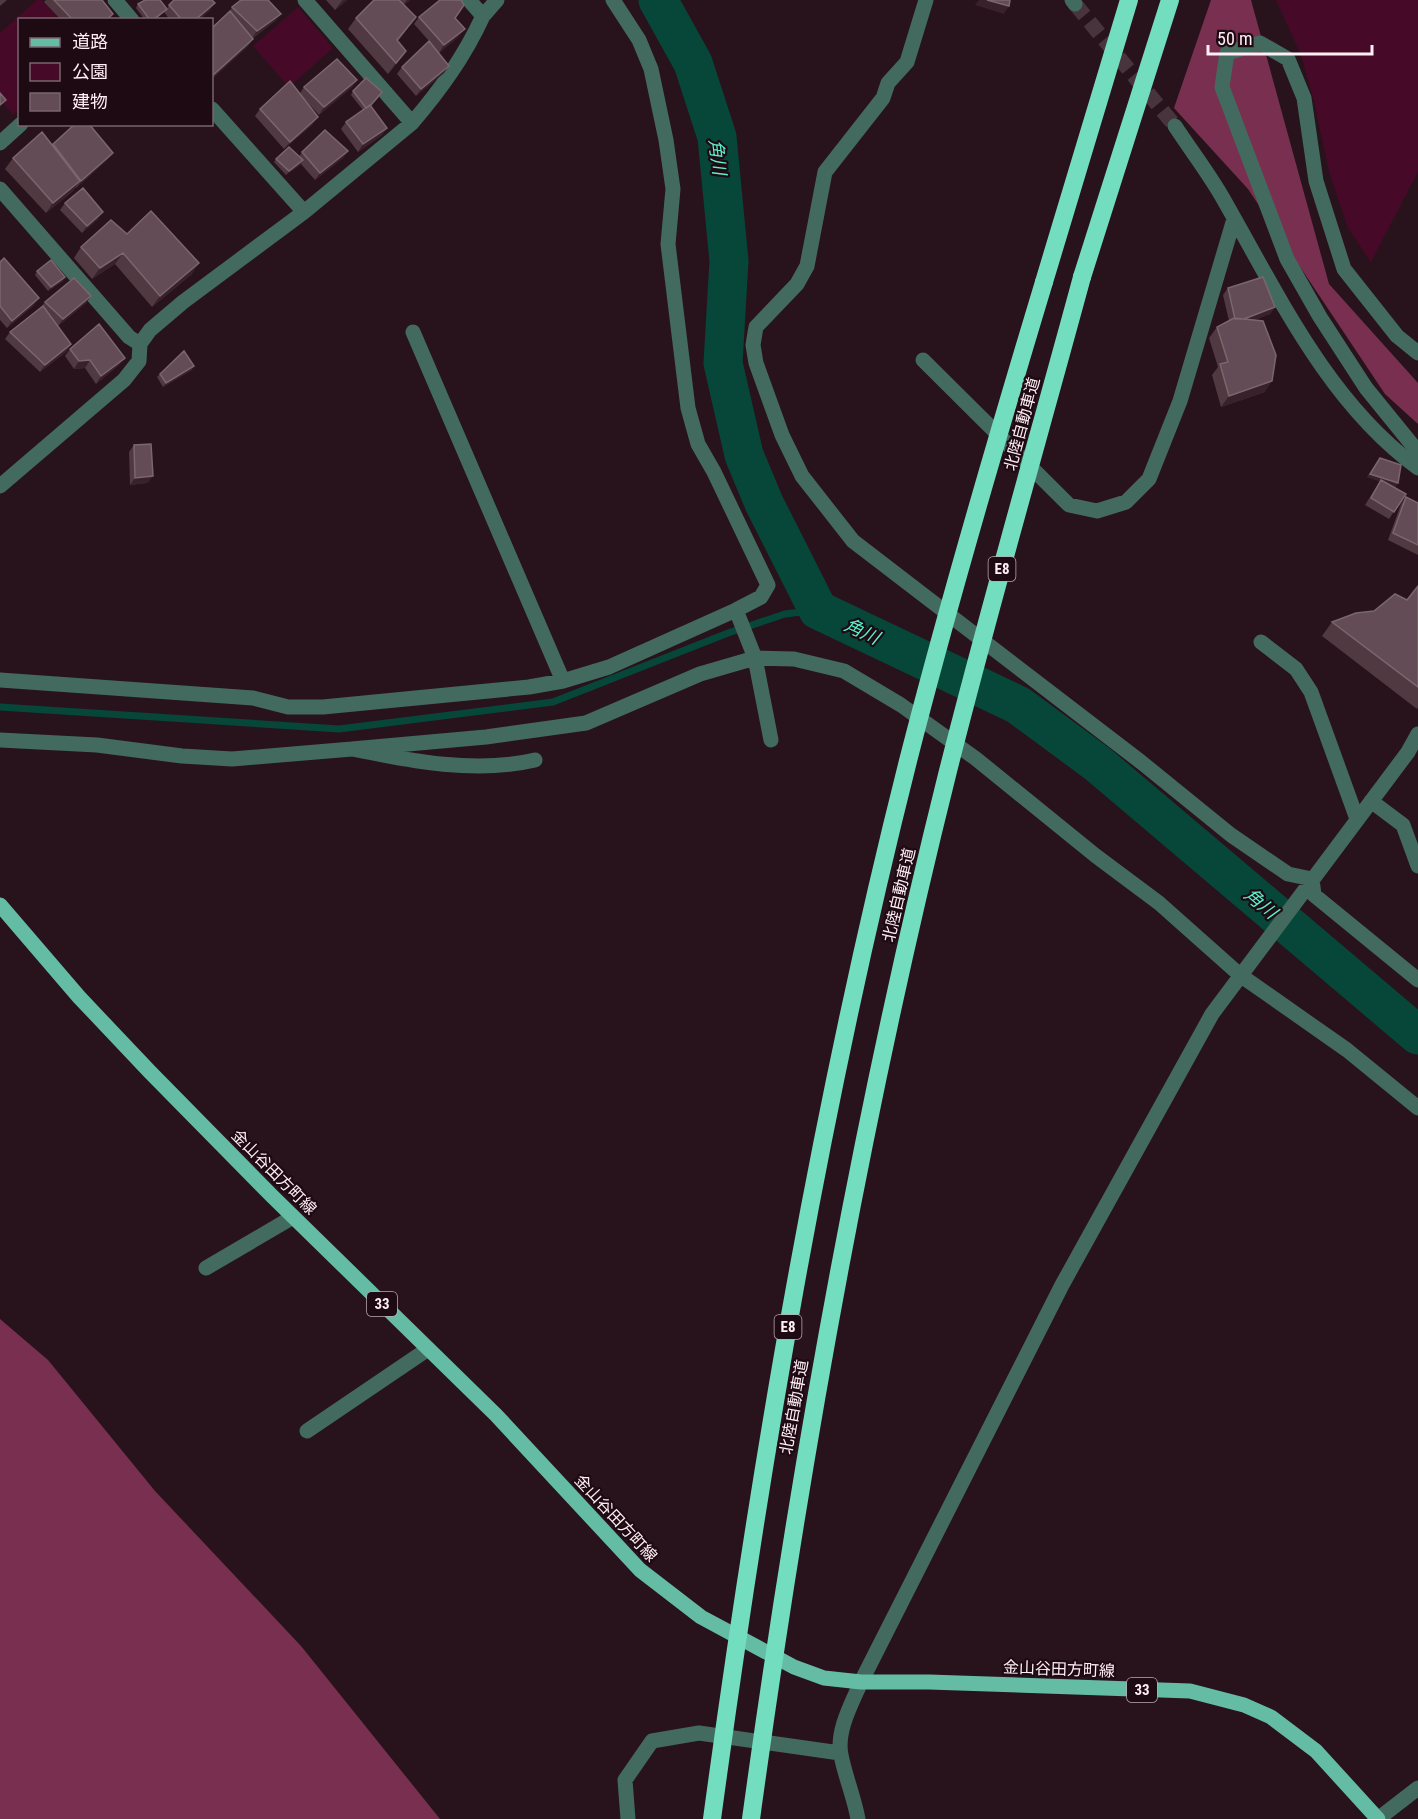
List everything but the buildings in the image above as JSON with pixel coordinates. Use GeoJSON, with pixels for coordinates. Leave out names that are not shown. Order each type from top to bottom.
{"type":"FeatureCollection","features":[{"type":"Feature","properties":{"kind":"highway","name":"北陸自動車道"},"geometry":{"type":"LineString","coordinates":[[712,1819],[740,1615],[764,1467],[820,1153],[907,764],[952,592],[1129,0]]}},
{"type":"Feature","properties":{"kind":"highway","name":"北陸自動車道"},"geometry":{"type":"LineString","coordinates":[[752,1819],[778,1619],[806,1451],[857,1175],[947,774],[1082,277],[1170,0]]}},
{"type":"Feature","properties":{"kind":"main road","name":"金山谷田方町線"},"geometry":{"type":"LineString","coordinates":[[0,905],[79,997],[293,1217],[496,1415],[640,1570],[701,1617],[794,1667],[824,1678],[861,1682],[929,1682],[1190,1691],[1244,1706],[1271,1717],[1316,1751],[1378,1819]]}},
{"type":"Feature","properties":{"kind":"street"},"geometry":{"type":"LineString","coordinates":[[115,0],[130,18]]}},
{"type":"Feature","properties":{"kind":"street"},"geometry":{"type":"LineString","coordinates":[[304,0],[412,123]]}},
{"type":"Feature","properties":{"kind":"street"},"geometry":{"type":"LineString","coordinates":[[469,0],[483,16]]}},
{"type":"Feature","properties":{"kind":"street"},"geometry":{"type":"LineString","coordinates":[[0,486],[124,380],[139,361],[140,344],[150,330],[183,302],[304,212],[412,123],[449,78],[466,53],[483,16],[497,0]]}},
{"type":"Feature","properties":{"kind":"street"},"geometry":{"type":"LineString","coordinates":[[0,680],[253,698],[288,707],[401,702],[563,681],[609,667],[761,597],[768,585],[698,444],[688,408],[668,244],[673,189],[666,140],[651,69],[639,40],[613,0]]}},
{"type":"Feature","properties":{"kind":"street"},"geometry":{"type":"LineString","coordinates":[[926,0],[907,62],[888,83],[883,98],[825,172],[807,266],[797,284],[756,327],[753,345],[756,363],[782,435],[802,476],[853,541],[1231,835],[1288,874],[1310,881]]}},
{"type":"Feature","properties":{"kind":"street"},"geometry":{"type":"LineString","coordinates":[[1418,353],[1397,336],[1344,269],[1316,181],[1304,98],[1288,59],[1260,43],[1227,53],[1222,87],[1287,259],[1320,317],[1366,388],[1418,452]]}},
{"type":"Feature","properties":{"kind":"street"},"geometry":{"type":"LineString","coordinates":[[213,110],[304,212]]}},
{"type":"Feature","properties":{"kind":"street"},"geometry":{"type":"LineString","coordinates":[[0,143],[19,126]]}},
{"type":"Feature","properties":{"kind":"street"},"geometry":{"type":"LineString","coordinates":[[1174,126],[1234,219],[1283,308],[1320,365],[1392,449],[1418,468]]}},
{"type":"Feature","properties":{"kind":"street"},"geometry":{"type":"LineString","coordinates":[[0,189],[129,337],[140,344]]}},
{"type":"Feature","properties":{"kind":"street"},"geometry":{"type":"LineString","coordinates":[[923,360],[1069,505],[1096,511],[1126,502],[1149,479],[1180,401],[1234,219]]}},
{"type":"Feature","properties":{"kind":"street"},"geometry":{"type":"LineString","coordinates":[[413,332],[563,681]]}},
{"type":"Feature","properties":{"kind":"street"},"geometry":{"type":"LineString","coordinates":[[736,610],[755,658],[771,740]]}},
{"type":"Feature","properties":{"kind":"street"},"geometry":{"type":"LineString","coordinates":[[1261,642],[1296,669],[1311,692],[1357,819]]}},
{"type":"Feature","properties":{"kind":"street"},"geometry":{"type":"LineString","coordinates":[[0,740],[97,745],[182,756],[232,759],[486,737],[586,723],[700,674],[755,658],[794,660],[844,671],[901,705],[975,758],[1096,856],[1159,903],[1242,972],[1347,1050],[1418,1108]]}},
{"type":"Feature","properties":{"kind":"street"},"geometry":{"type":"LineString","coordinates":[[858,1819],[852,1790],[840,1753],[842,1727],[861,1682],[1062,1285],[1212,1014],[1408,752],[1418,734]]}},
{"type":"Feature","properties":{"kind":"street"},"geometry":{"type":"LineString","coordinates":[[352,749],[396,758],[456,765],[513,765],[535,760]]}},
{"type":"Feature","properties":{"kind":"street"},"geometry":{"type":"LineString","coordinates":[[1371,801],[1403,825],[1418,866]]}},
{"type":"Feature","properties":{"kind":"street"},"geometry":{"type":"LineString","coordinates":[[1310,881],[1314,895],[1418,980]]}},
{"type":"Feature","properties":{"kind":"street"},"geometry":{"type":"LineString","coordinates":[[206,1268],[293,1217]]}},
{"type":"Feature","properties":{"kind":"street"},"geometry":{"type":"LineString","coordinates":[[307,1431],[428,1349]]}},
{"type":"Feature","properties":{"kind":"street"},"geometry":{"type":"LineString","coordinates":[[628,1819],[625,1780],[652,1741],[699,1733],[840,1753]]}},
{"type":"Feature","properties":{"kind":"street"},"geometry":{"type":"LineString","coordinates":[[1378,1819],[1418,1788]]}},
{"type":"Feature","properties":{"kind":"green space"},"geometry":{"type":"Polygon","coordinates":[[[37,0],[42,0],[58,18],[18,18],[18,110],[13,115],[0,99],[0,33],[37,0]]]}},
{"type":"Feature","properties":{"kind":"green space"},"geometry":{"type":"Polygon","coordinates":[[[1276,0],[1418,0],[1418,172],[1371,262],[1348,228],[1329,171],[1313,97],[1301,55],[1276,0]]]}},
{"type":"Feature","properties":{"kind":"green space"},"geometry":{"type":"Polygon","coordinates":[[[298,7],[333,48],[289,87],[253,46],[298,7]]]}},
{"type":"Feature","properties":{"kind":"shaded area"},"geometry":{"type":"Polygon","coordinates":[[[1211,0],[1251,0],[1329,284],[1418,383],[1418,424],[1385,394],[1248,189],[1174,108],[1211,0]]]}},
{"type":"Feature","properties":{"kind":"shaded area"},"geometry":{"type":"Polygon","coordinates":[[[0,1319],[48,1360],[155,1491],[301,1646],[440,1819],[0,1819],[0,1319]]]}},
{"type":"Feature","properties":{"kind":"waterway","name":"角川"},"geometry":{"type":"LineString","coordinates":[[658,0],[693,63],[717,137],[729,261],[723,363],[744,455],[764,503],[818,610],[1018,705],[1098,764],[1418,1035]]}},
{"type":"Feature","properties":{"kind":"waterway"},"geometry":{"type":"LineString","coordinates":[[0,707],[339,729],[553,702],[728,633],[785,614],[818,610]]}},
{"type":"Feature","properties":{"kind":"tunnel"},"geometry":{"type":"LineString","coordinates":[[1075,4],[1175,126]]}}]}
